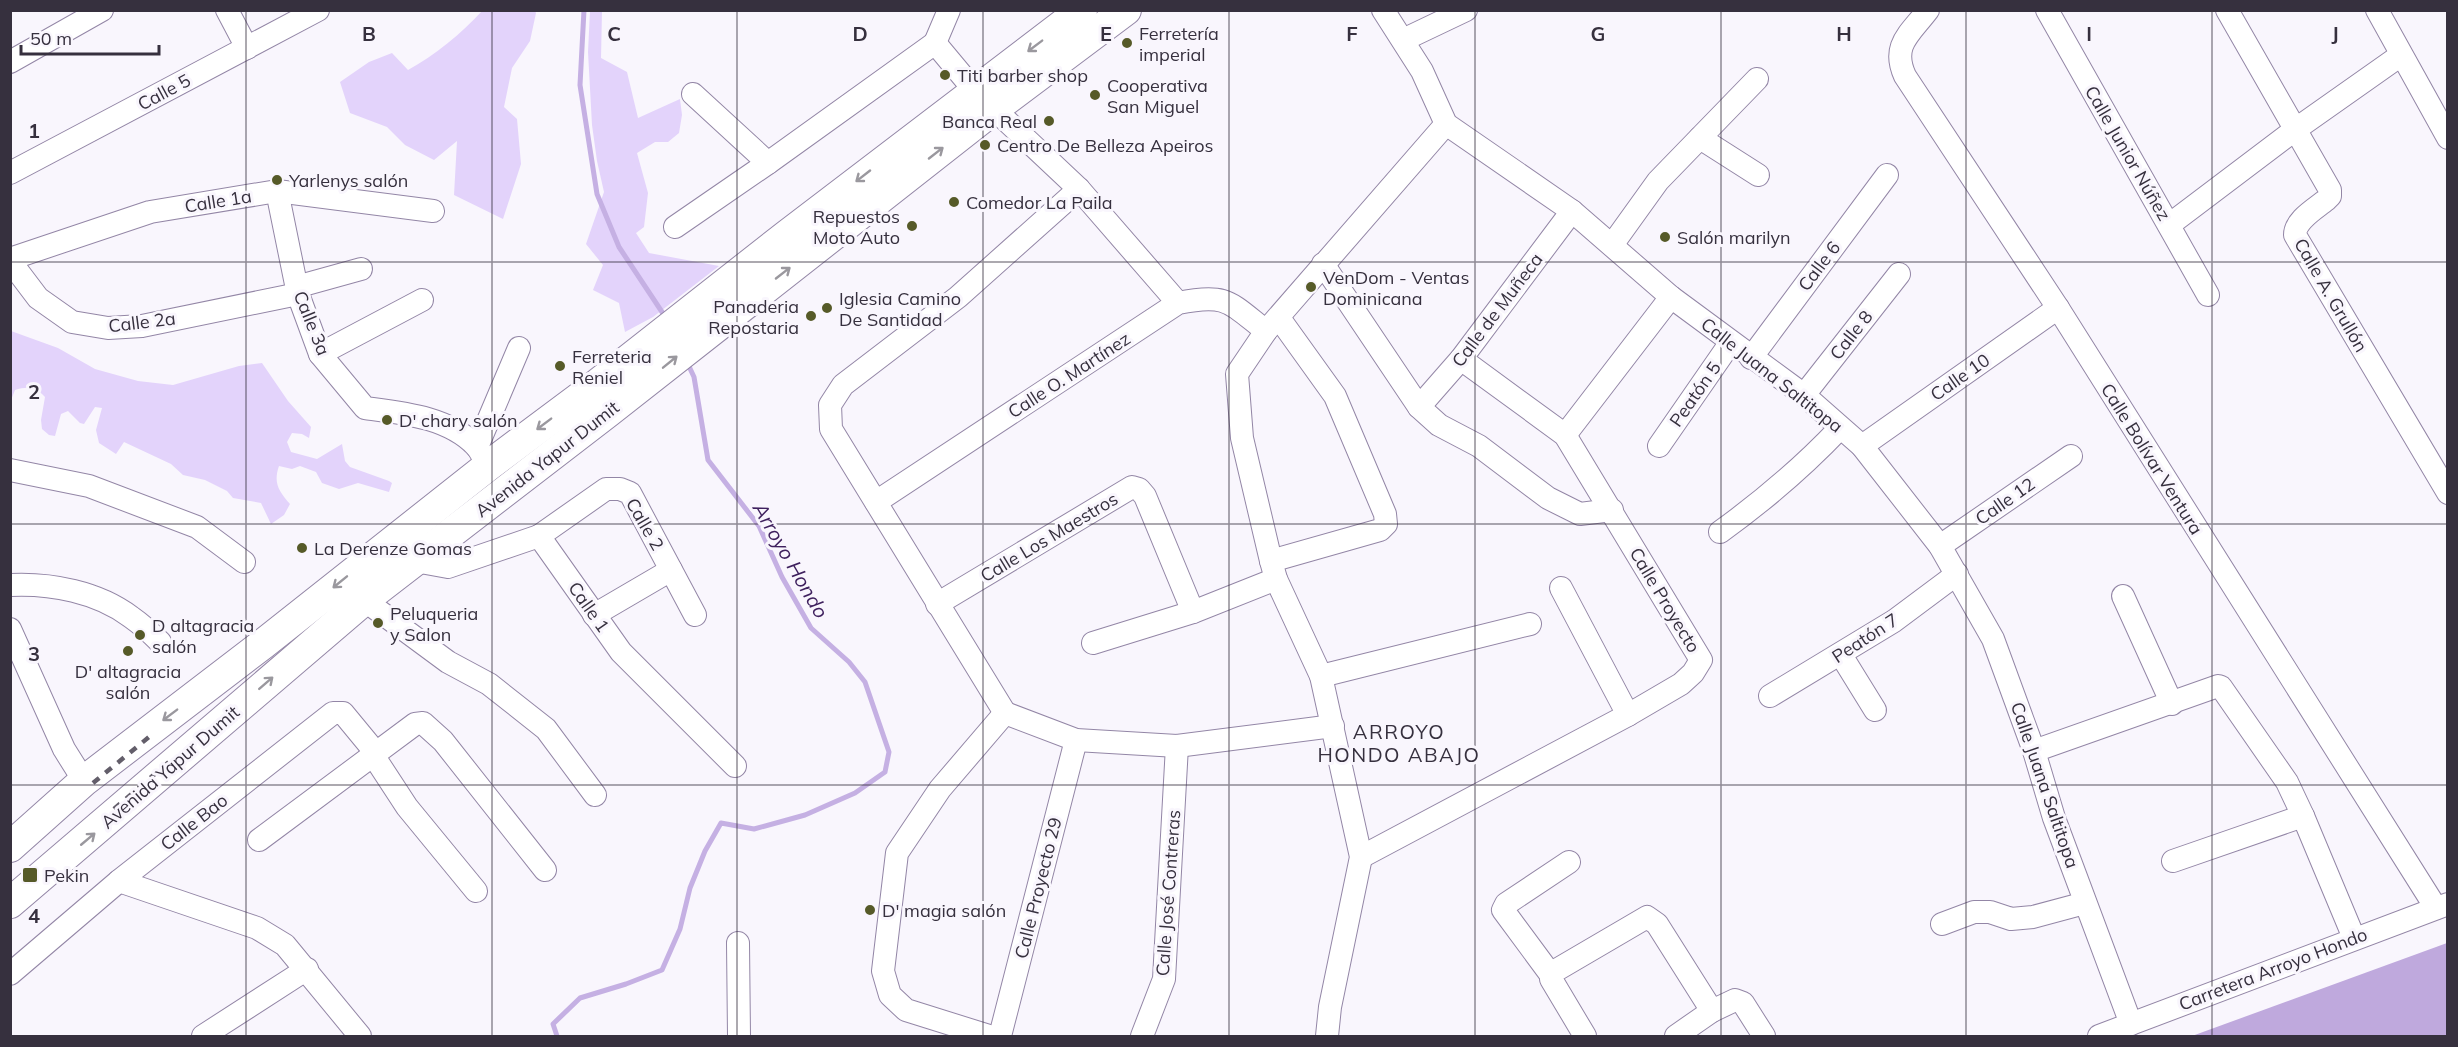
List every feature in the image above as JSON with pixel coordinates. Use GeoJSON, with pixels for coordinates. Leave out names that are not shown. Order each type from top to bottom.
{"type":"FeatureCollection","features":[{"type":"Feature","properties":{"kind":"main road","name":"Avenida Yapur Dumit"},"geometry":{"type":"LineString","coordinates":[[10,903],[364,600],[415,561],[600,401],[984,100],[1082,10]]}},
{"type":"Feature","properties":{"kind":"main road","name":"Avenida Yapur Dumit"},"geometry":{"type":"LineString","coordinates":[[984,100],[1126,10]]}},
{"type":"Feature","properties":{"kind":"main road","name":"Avenida Yapur Dumit"},"geometry":{"type":"LineString","coordinates":[[10,847],[84,781],[263,644],[482,457],[600,401]]}},
{"type":"Feature","properties":{"kind":"street"},"geometry":{"type":"LineString","coordinates":[[10,62],[102,10]]}},
{"type":"Feature","properties":{"kind":"street"},"geometry":{"type":"LineString","coordinates":[[227,10],[247,48]]}},
{"type":"Feature","properties":{"kind":"street","name":"Calle 5"},"geometry":{"type":"LineString","coordinates":[[10,173],[318,10]]}},
{"type":"Feature","properties":{"kind":"street"},"geometry":{"type":"LineString","coordinates":[[675,227],[934,43],[949,10]]}},
{"type":"Feature","properties":{"kind":"street"},"geometry":{"type":"LineString","coordinates":[[1327,1036],[1330,1007],[1361,857],[1334,726],[1321,676],[1273,570],[1242,438],[1237,374],[1272,325],[1446,124],[1422,71],[1383,10]]}},
{"type":"Feature","properties":{"kind":"street"},"geometry":{"type":"LineString","coordinates":[[1403,40],[1466,10]]}},
{"type":"Feature","properties":{"kind":"street","name":"Calle Bolívar Ventura"},"geometry":{"type":"LineString","coordinates":[[1928,10],[1901,44],[1899,51],[1905,76],[2058,308],[2442,906]]}},
{"type":"Feature","properties":{"kind":"street","name":"Calle Junior Núñez"},"geometry":{"type":"LineString","coordinates":[[2047,10],[2208,295]]}},
{"type":"Feature","properties":{"kind":"street","name":"Calle A. Grullón"},"geometry":{"type":"LineString","coordinates":[[2227,10],[2330,190],[2330,196],[2295,228],[2295,235],[2448,493]]}},
{"type":"Feature","properties":{"kind":"street"},"geometry":{"type":"LineString","coordinates":[[2377,10],[2448,138]]}},
{"type":"Feature","properties":{"kind":"street"},"geometry":{"type":"LineString","coordinates":[[934,43],[984,100],[1079,189],[1178,303]]}},
{"type":"Feature","properties":{"kind":"street"},"geometry":{"type":"LineString","coordinates":[[2169,225],[2296,129],[2401,55]]}},
{"type":"Feature","properties":{"kind":"street"},"geometry":{"type":"LineString","coordinates":[[1612,245],[1658,181],[1757,79]]}},
{"type":"Feature","properties":{"kind":"street"},"geometry":{"type":"LineString","coordinates":[[693,94],[768,163]]}},
{"type":"Feature","properties":{"kind":"street","name":"Calle Juana Saltitopa"},"geometry":{"type":"LineString","coordinates":[[1446,124],[1572,211],[1671,297],[1804,395],[1862,446],[1940,546],[1994,639],[2034,751],[2054,818],[2131,1024]]}},
{"type":"Feature","properties":{"kind":"street"},"geometry":{"type":"LineString","coordinates":[[1700,138],[1758,175]]}},
{"type":"Feature","properties":{"kind":"street","name":"Calle 6"},"geometry":{"type":"LineString","coordinates":[[1751,358],[1887,175]]}},
{"type":"Feature","properties":{"kind":"street"},"geometry":{"type":"LineString","coordinates":[[1079,189],[958,297],[843,385],[830,405],[831,429],[1005,713],[1076,740],[1177,746],[1334,726]]}},
{"type":"Feature","properties":{"kind":"street","name":"Calle 1a"},"geometry":{"type":"LineString","coordinates":[[10,260],[150,212],[277,191],[433,211]]}},
{"type":"Feature","properties":{"kind":"street","name":"Calle 3a"},"geometry":{"type":"LineString","coordinates":[[277,191],[297,291],[320,354],[365,408],[414,415],[453,429],[482,457]]}},
{"type":"Feature","properties":{"kind":"street","name":"Calle de Muñeca"},"geometry":{"type":"LineString","coordinates":[[1419,407],[1461,359],[1572,211]]}},
{"type":"Feature","properties":{"kind":"street","name":"Calle 2a"},"geometry":{"type":"LineString","coordinates":[[10,260],[38,298],[72,322],[108,328],[142,326],[297,291],[362,269]]}},
{"type":"Feature","properties":{"kind":"street"},"geometry":{"type":"LineString","coordinates":[[1323,264],[1419,407],[1439,425],[1479,446],[1548,498],[1580,514],[1612,510]]}},
{"type":"Feature","properties":{"kind":"street","name":"Calle 8"},"geometry":{"type":"LineString","coordinates":[[1804,395],[1899,274]]}},
{"type":"Feature","properties":{"kind":"street","name":"Calle O. Martínez"},"geometry":{"type":"LineString","coordinates":[[876,502],[1178,303],[1205,297],[1228,301],[1272,325],[1335,396],[1385,514],[1386,524],[1380,530],[1273,570]]}},
{"type":"Feature","properties":{"kind":"street"},"geometry":{"type":"LineString","coordinates":[[1564,435],[1671,297]]}},
{"type":"Feature","properties":{"kind":"street"},"geometry":{"type":"LineString","coordinates":[[320,354],[423,300]]}},
{"type":"Feature","properties":{"kind":"street","name":"Calle 10"},"geometry":{"type":"LineString","coordinates":[[1862,446],[2058,308]]}},
{"type":"Feature","properties":{"kind":"street","name":"Peatón 5"},"geometry":{"type":"LineString","coordinates":[[1659,446],[1731,342]]}},
{"type":"Feature","properties":{"kind":"street"},"geometry":{"type":"LineString","coordinates":[[482,457],[519,348]]}},
{"type":"Feature","properties":{"kind":"street","name":"Calle Proyecto"},"geometry":{"type":"LineString","coordinates":[[1361,857],[1628,716],[1681,684],[1693,673],[1701,660],[1612,510],[1564,435],[1461,359]]}},
{"type":"Feature","properties":{"kind":"street"},"geometry":{"type":"LineString","coordinates":[[1720,532],[1749,511],[1840,428]]}},
{"type":"Feature","properties":{"kind":"street","name":"Calle 12"},"geometry":{"type":"LineString","coordinates":[[1940,546],[2071,456]]}},
{"type":"Feature","properties":{"kind":"street"},"geometry":{"type":"LineString","coordinates":[[10,470],[89,486],[197,526],[244,562]]}},
{"type":"Feature","properties":{"kind":"street","name":"Calle Los Maestros"},"geometry":{"type":"LineString","coordinates":[[937,604],[1132,487],[1139,489],[1145,496],[1193,612]]}},
{"type":"Feature","properties":{"kind":"street","name":"Calle 2"},"geometry":{"type":"LineString","coordinates":[[538,536],[606,489],[620,489],[630,493],[695,615]]}},
{"type":"Feature","properties":{"kind":"street"},"geometry":{"type":"LineString","coordinates":[[415,561],[448,567],[538,536]]}},
{"type":"Feature","properties":{"kind":"street","name":"Calle 1"},"geometry":{"type":"LineString","coordinates":[[538,536],[621,652],[735,766]]}},
{"type":"Feature","properties":{"kind":"street"},"geometry":{"type":"LineString","coordinates":[[594,615],[671,570]]}},
{"type":"Feature","properties":{"kind":"street"},"geometry":{"type":"LineString","coordinates":[[1093,643],[1193,612],[1273,570]]}},
{"type":"Feature","properties":{"kind":"street","name":"Peatón 7"},"geometry":{"type":"LineString","coordinates":[[1770,696],[1894,621],[1957,574]]}},
{"type":"Feature","properties":{"kind":"street"},"geometry":{"type":"LineString","coordinates":[[10,585],[38,584],[93,597],[130,616],[160,642]]}},
{"type":"Feature","properties":{"kind":"street"},"geometry":{"type":"LineString","coordinates":[[1561,588],[1628,716]]}},
{"type":"Feature","properties":{"kind":"street"},"geometry":{"type":"LineString","coordinates":[[2123,596],[2172,704]]}},
{"type":"Feature","properties":{"kind":"street"},"geometry":{"type":"LineString","coordinates":[[364,600],[448,662],[489,684],[546,729],[595,795]]}},
{"type":"Feature","properties":{"kind":"street"},"geometry":{"type":"LineString","coordinates":[[1321,676],[1530,624]]}},
{"type":"Feature","properties":{"kind":"street"},"geometry":{"type":"LineString","coordinates":[[10,629],[64,749],[84,781]]}},
{"type":"Feature","properties":{"kind":"street"},"geometry":{"type":"LineString","coordinates":[[1841,655],[1875,710]]}},
{"type":"Feature","properties":{"kind":"street"},"geometry":{"type":"LineString","coordinates":[[2034,751],[2218,686],[2222,687],[2287,782],[2354,938]]}},
{"type":"Feature","properties":{"kind":"street","name":"Calle Bao"},"geometry":{"type":"LineString","coordinates":[[10,974],[119,881],[333,713],[343,713],[374,754]]}},
{"type":"Feature","properties":{"kind":"street"},"geometry":{"type":"LineString","coordinates":[[989,1036],[906,1010],[890,995],[883,971],[897,853],[940,789],[1005,713]]}},
{"type":"Feature","properties":{"kind":"street"},"geometry":{"type":"LineString","coordinates":[[259,840],[415,724],[423,723],[443,741],[544,870]]}},
{"type":"Feature","properties":{"kind":"street","name":"Calle Proyecto 29"},"geometry":{"type":"LineString","coordinates":[[1000,1036],[1076,740]]}},
{"type":"Feature","properties":{"kind":"street","name":"Calle José Contreras"},"geometry":{"type":"LineString","coordinates":[[1142,1036],[1164,979],[1177,746]]}},
{"type":"Feature","properties":{"kind":"street"},"geometry":{"type":"LineString","coordinates":[[374,754],[407,807],[476,891]]}},
{"type":"Feature","properties":{"kind":"street"},"geometry":{"type":"LineString","coordinates":[[2173,861],[2303,816]]}},
{"type":"Feature","properties":{"kind":"street"},"geometry":{"type":"LineString","coordinates":[[1569,862],[1506,904],[1503,910],[1551,975],[1551,979],[1585,1036]]}},
{"type":"Feature","properties":{"kind":"street"},"geometry":{"type":"LineString","coordinates":[[119,881],[257,928],[285,945],[360,1036]]}},
{"type":"Feature","properties":{"kind":"street"},"geometry":{"type":"LineString","coordinates":[[1942,924],[1974,912],[1990,912],[2011,919],[2033,917],[2085,903]]}},
{"type":"Feature","properties":{"kind":"street","name":"Carretera Arroyo Hondo"},"geometry":{"type":"LineString","coordinates":[[2099,1036],[2442,906]]}},
{"type":"Feature","properties":{"kind":"street"},"geometry":{"type":"LineString","coordinates":[[1551,975],[1552,972],[1647,917],[1658,924],[1712,1011]]}},
{"type":"Feature","properties":{"kind":"street"},"geometry":{"type":"LineString","coordinates":[[738,943],[739,1036]]}},
{"type":"Feature","properties":{"kind":"street"},"geometry":{"type":"LineString","coordinates":[[202,1036],[307,969]]}},
{"type":"Feature","properties":{"kind":"street"},"geometry":{"type":"LineString","coordinates":[[1676,1036],[1712,1011],[1735,1000],[1743,1003],[1764,1036]]}},
{"type":"Feature","properties":{"kind":"shaded area"},"geometry":{"type":"Polygon","coordinates":[[[482,11],[535,11],[536,13],[530,41],[512,68],[504,107],[517,119],[521,164],[503,219],[454,195],[457,141],[434,160],[405,145],[387,127],[350,113],[340,82],[369,62],[392,53],[408,70],[447,44],[482,11]]]}},
{"type":"Feature","properties":{"kind":"shaded area"},"geometry":{"type":"Polygon","coordinates":[[[590,11],[602,11],[601,58],[627,72],[638,118],[680,99],[682,115],[679,133],[668,142],[655,142],[637,153],[648,193],[644,227],[636,233],[649,253],[719,266],[653,317],[625,332],[619,303],[593,290],[603,265],[586,244],[604,192],[592,125],[588,52],[590,11]]]}},
{"type":"Feature","properties":{"kind":"shaded area"},"geometry":{"type":"Polygon","coordinates":[[[11,331],[58,348],[95,369],[138,381],[173,385],[239,366],[262,363],[288,401],[311,427],[309,438],[302,434],[292,433],[287,442],[291,452],[317,459],[342,444],[345,461],[350,467],[389,481],[392,483],[389,492],[358,483],[339,489],[322,483],[316,472],[300,466],[292,469],[279,466],[278,487],[290,504],[284,515],[271,524],[261,503],[233,498],[227,491],[205,480],[183,475],[171,464],[124,442],[116,454],[99,443],[96,430],[102,408],[95,407],[84,424],[68,411],[61,414],[55,436],[49,435],[42,429],[41,420],[45,397],[42,394],[32,388],[20,389],[15,390],[11,400],[11,331]]]}},
{"type":"Feature","properties":{"kind":"shaded area"},"geometry":{"type":"Polygon","coordinates":[[[2447,943],[2447,1036],[2192,1036],[2447,943]]]}},
{"type":"Feature","properties":{"kind":"waterway","name":"Arroyo Hondo"},"geometry":{"type":"LineString","coordinates":[[584,10],[580,85],[597,194],[619,247],[666,318]]}},
{"type":"Feature","properties":{"kind":"waterway","name":"Arroyo Hondo"},"geometry":{"type":"LineString","coordinates":[[557,1036],[553,1024],[580,998],[662,970],[680,929],[690,888],[705,851],[721,823],[754,829],[805,815],[855,793],[885,772],[889,752],[865,682],[849,662],[811,628],[782,577],[759,526],[708,460],[694,377],[687,362]]}},
{"type":"Feature","properties":{"kind":"railway"},"geometry":{"type":"LineString","coordinates":[[93,783],[149,737]]}},
{"type":"Feature","properties":{"kind":"railway"},"geometry":{"type":"LineString","coordinates":[[114,809],[170,761]]}},
{"type":"Feature","properties":{"kind":"place","name":"Ferretería imperial"},"geometry":{"type":"Point","coordinates":[1127,43]}},
{"type":"Feature","properties":{"kind":"place","name":"Titi barber shop"},"geometry":{"type":"Point","coordinates":[945,75]}},
{"type":"Feature","properties":{"kind":"place","name":"Cooperativa San Miguel"},"geometry":{"type":"Point","coordinates":[1095,95]}},
{"type":"Feature","properties":{"kind":"place","name":"Banca Real"},"geometry":{"type":"Point","coordinates":[1049,121]}},
{"type":"Feature","properties":{"kind":"place","name":"Centro De Belleza Apeiros"},"geometry":{"type":"Point","coordinates":[985,145]}},
{"type":"Feature","properties":{"kind":"place","name":"Yarlenys salón"},"geometry":{"type":"Point","coordinates":[277,180]}},
{"type":"Feature","properties":{"kind":"place","name":"Comedor La Paila"},"geometry":{"type":"Point","coordinates":[954,202]}},
{"type":"Feature","properties":{"kind":"place","name":"Repuestos Moto Auto"},"geometry":{"type":"Point","coordinates":[912,226]}},
{"type":"Feature","properties":{"kind":"place","name":"Salón marilyn"},"geometry":{"type":"Point","coordinates":[1665,237]}},
{"type":"Feature","properties":{"kind":"place","name":"VenDom - Ventas Dominicana"},"geometry":{"type":"Point","coordinates":[1311,287]}},
{"type":"Feature","properties":{"kind":"place","name":"Iglesia Camino De Santidad"},"geometry":{"type":"Point","coordinates":[827,308]}},
{"type":"Feature","properties":{"kind":"place","name":"Panaderia Repostaria"},"geometry":{"type":"Point","coordinates":[811,316]}},
{"type":"Feature","properties":{"kind":"place","name":"Ferreteria Reniel"},"geometry":{"type":"Point","coordinates":[560,366]}},
{"type":"Feature","properties":{"kind":"place","name":"D' chary salón"},"geometry":{"type":"Point","coordinates":[387,420]}},
{"type":"Feature","properties":{"kind":"place","name":"La Derenze Gomas"},"geometry":{"type":"Point","coordinates":[302,548]}},
{"type":"Feature","properties":{"kind":"place","name":"Peluqueria y Salon"},"geometry":{"type":"Point","coordinates":[378,623]}},
{"type":"Feature","properties":{"kind":"place","name":"D altagracia salón"},"geometry":{"type":"Point","coordinates":[140,635]}},
{"type":"Feature","properties":{"kind":"place","name":"D' altagracia salón"},"geometry":{"type":"Point","coordinates":[128,651]}},
{"type":"Feature","properties":{"kind":"place","name":"Pekin"},"geometry":{"type":"Point","coordinates":[30,875]}},
{"type":"Feature","properties":{"kind":"place","name":"D' magia salón"},"geometry":{"type":"Point","coordinates":[870,910]}},
{"type":"Feature","properties":{"kind":"district","name":"ARROYO HONDO ABAJO"},"geometry":{"type":"Point","coordinates":[1399,742]}}]}
